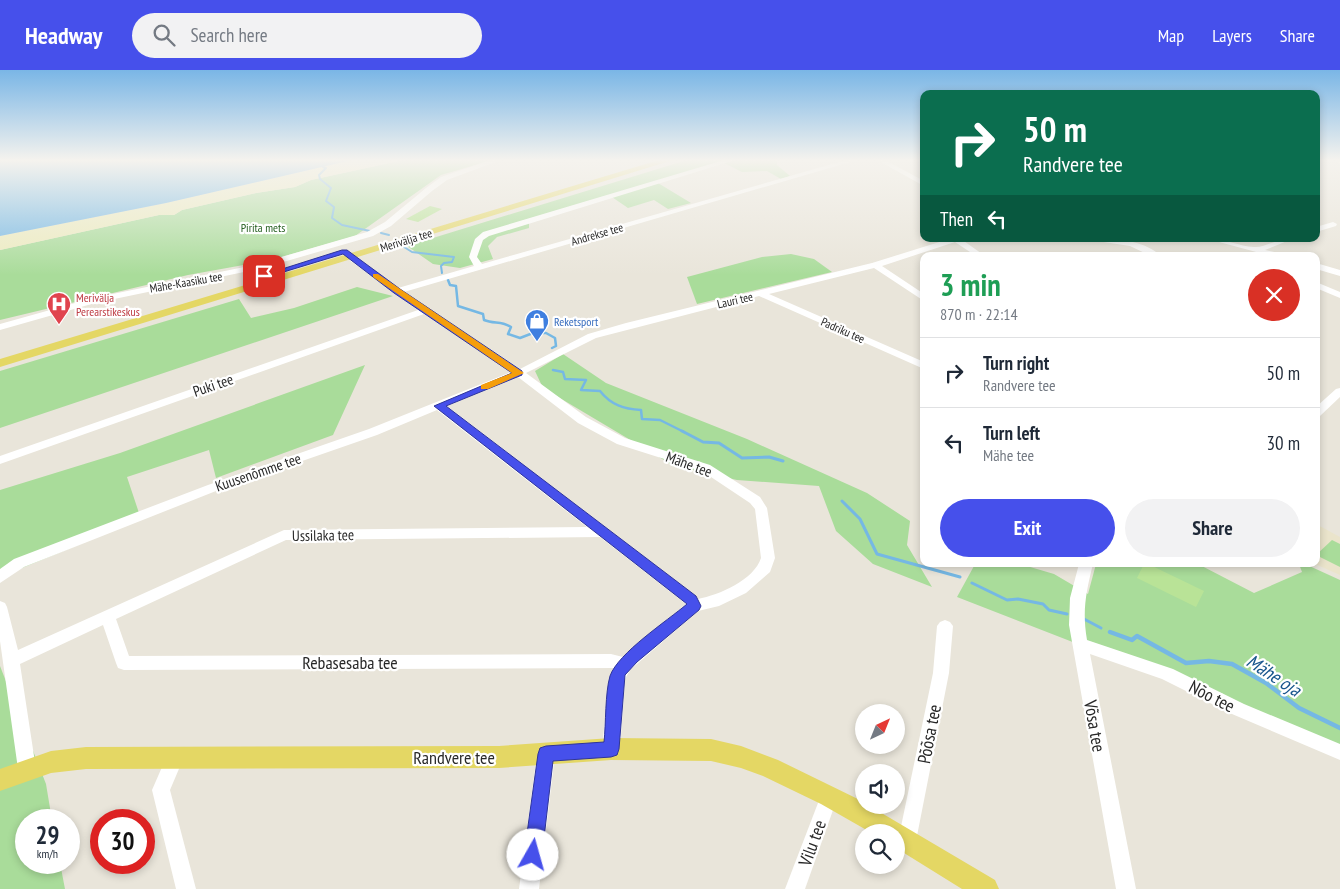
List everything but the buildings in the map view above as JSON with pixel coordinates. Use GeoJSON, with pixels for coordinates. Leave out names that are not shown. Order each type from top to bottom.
{"type":"FeatureCollection","features":[{"type":"Feature","properties":{"kind":"main road","name":"Merivälja tee"},"geometry":{"type":"LineString","coordinates":[[0,363],[233,293],[348,254],[527,198]]}},
{"type":"Feature","properties":{"kind":"main road","name":"Merivälja tee"},"geometry":{"type":"LineString","coordinates":[[0,355],[249,280],[348,254],[538,198]]}},
{"type":"Feature","properties":{"kind":"main road"},"geometry":{"type":"LineString","coordinates":[[233,293],[246,285],[249,280]]}},
{"type":"Feature","properties":{"kind":"main road","name":"Randvere tee"},"geometry":{"type":"LineString","coordinates":[[0,780],[51,762],[74,759],[175,757],[499,757],[611,749],[710,750],[770,768],[829,796],[878,824]]}},
{"type":"Feature","properties":{"kind":"main road","name":"Randvere tee"},"geometry":{"type":"LineString","coordinates":[[905,840],[986,889]]}},
{"type":"Feature","properties":{"kind":"street","name":"Mähe-Kaasiku tee"},"geometry":{"type":"LineString","coordinates":[[0,326],[93,301],[256,267],[373,233],[418,198]]}},
{"type":"Feature","properties":{"kind":"street"},"geometry":{"type":"LineString","coordinates":[[480,268],[473,257],[479,239],[486,234],[605,198]]}},
{"type":"Feature","properties":{"kind":"street","name":"Andrekse tee"},"geometry":{"type":"LineString","coordinates":[[397,291],[722,198]]}},
{"type":"Feature","properties":{"kind":"street"},"geometry":{"type":"LineString","coordinates":[[1320,229],[1333,224]]}},
{"type":"Feature","properties":{"kind":"street","name":"Lauri tee"},"geometry":{"type":"LineString","coordinates":[[519,373],[592,336],[629,324],[762,294],[875,265],[947,242]]}},
{"type":"Feature","properties":{"kind":"street"},"geometry":{"type":"LineString","coordinates":[[961,242],[976,252]]}},
{"type":"Feature","properties":{"kind":"street"},"geometry":{"type":"LineString","coordinates":[[1118,242],[1132,244],[1149,252]]}},
{"type":"Feature","properties":{"kind":"street"},"geometry":{"type":"LineString","coordinates":[[1224,242],[1264,252]]}},
{"type":"Feature","properties":{"kind":"street"},"geometry":{"type":"LineString","coordinates":[[1256,250],[1279,242]]}},
{"type":"Feature","properties":{"kind":"street","name":"Mähe tee"},"geometry":{"type":"LineString","coordinates":[[348,254],[397,291],[519,373],[582,420],[621,441],[706,468],[755,500],[761,508],[768,558],[765,568],[741,589],[714,602],[694,606],[624,665]]}},
{"type":"Feature","properties":{"kind":"street"},"geometry":{"type":"LineString","coordinates":[[875,265],[920,297]]}},
{"type":"Feature","properties":{"kind":"street"},"geometry":{"type":"LineString","coordinates":[[249,280],[247,274],[256,267]]}},
{"type":"Feature","properties":{"kind":"street"},"geometry":{"type":"LineString","coordinates":[[1320,267],[1340,273]]}},
{"type":"Feature","properties":{"kind":"street"},"geometry":{"type":"LineString","coordinates":[[231,273],[249,280]]}},
{"type":"Feature","properties":{"kind":"street"},"geometry":{"type":"LineString","coordinates":[[1320,287],[1340,295]]}},
{"type":"Feature","properties":{"kind":"street","name":"Padriku tee"},"geometry":{"type":"LineString","coordinates":[[762,294],[920,364]]}},
{"type":"Feature","properties":{"kind":"street","name":"Puki tee"},"geometry":{"type":"LineString","coordinates":[[0,460],[426,310]]}},
{"type":"Feature","properties":{"kind":"street","name":"Kuusenõmme tee"},"geometry":{"type":"LineString","coordinates":[[0,577],[19,563],[212,488],[373,432],[519,373]]}},
{"type":"Feature","properties":{"kind":"street"},"geometry":{"type":"LineString","coordinates":[[1320,410],[1340,390]]}},
{"type":"Feature","properties":{"kind":"street"},"geometry":{"type":"LineString","coordinates":[[439,406],[691,600],[694,606]]}},
{"type":"Feature","properties":{"kind":"street","name":"Ussilaka tee"},"geometry":{"type":"LineString","coordinates":[[12,660],[284,535],[601,532]]}},
{"type":"Feature","properties":{"kind":"street","name":"Võsa tee"},"geometry":{"type":"LineString","coordinates":[[1085,567],[1077,598],[1077,625],[1082,645],[1104,782],[1126,889]]}},
{"type":"Feature","properties":{"kind":"street"},"geometry":{"type":"LineString","coordinates":[[0,607],[12,660],[27,769]]}},
{"type":"Feature","properties":{"kind":"street","name":"Rebasesaba tee"},"geometry":{"type":"LineString","coordinates":[[108,616],[124,663],[611,661],[624,665]]}},
{"type":"Feature","properties":{"kind":"street","name":"Põõsa tee"},"geometry":{"type":"LineString","coordinates":[[902,824],[941,673],[945,626]]}},
{"type":"Feature","properties":{"kind":"street","name":"Nõo tee"},"geometry":{"type":"LineString","coordinates":[[1082,645],[1167,674],[1238,709],[1340,752]]}},
{"type":"Feature","properties":{"kind":"street"},"geometry":{"type":"LineString","coordinates":[[611,749],[617,678],[624,665]]}},
{"type":"Feature","properties":{"kind":"street"},"geometry":{"type":"LineString","coordinates":[[529,889],[546,754]]}},
{"type":"Feature","properties":{"kind":"street"},"geometry":{"type":"LineString","coordinates":[[175,757],[161,790],[186,889]]}},
{"type":"Feature","properties":{"kind":"street","name":"Vilu tee"},"geometry":{"type":"LineString","coordinates":[[795,889],[829,796]]}},
{"type":"Feature","properties":{"kind":"shaded area"},"geometry":{"type":"Polygon","coordinates":[[[1320,526],[1340,537],[1340,575],[1320,566],[1320,526]]]}},
{"type":"Feature","properties":{"kind":"green space","name":"Pirita mets"},"geometry":{"type":"Polygon","coordinates":[[[233,198],[408,198],[355,236],[271,260],[188,275],[0,320],[0,250],[159,215],[174,215],[182,210],[233,198]]]}},
{"type":"Feature","properties":{"kind":"green space"},"geometry":{"type":"Polygon","coordinates":[[[563,198],[598,198],[529,219],[529,228],[497,237],[488,246],[493,259],[460,268],[433,264],[407,246],[563,198]]]}},
{"type":"Feature","properties":{"kind":"green space"},"geometry":{"type":"Polygon","coordinates":[[[614,198],[683,198],[691,203],[668,209],[654,200],[628,208],[614,198]]]}},
{"type":"Feature","properties":{"kind":"green space"},"geometry":{"type":"Polygon","coordinates":[[[430,206],[442,209],[418,222],[406,219],[430,206]]]}},
{"type":"Feature","properties":{"kind":"green space"},"geometry":{"type":"Polygon","coordinates":[[[791,254],[814,259],[832,272],[697,304],[687,277],[762,257],[791,254]]]}},
{"type":"Feature","properties":{"kind":"green space"},"geometry":{"type":"Polygon","coordinates":[[[357,287],[393,296],[0,428],[0,371],[239,299],[251,318],[294,308],[357,287]]]}},
{"type":"Feature","properties":{"kind":"green space"},"geometry":{"type":"Polygon","coordinates":[[[563,354],[606,383],[747,439],[867,493],[910,521],[907,545],[932,587],[873,564],[836,531],[819,486],[737,480],[674,466],[543,388],[535,371],[563,354]]]}},
{"type":"Feature","properties":{"kind":"green space"},"geometry":{"type":"Polygon","coordinates":[[[365,365],[333,435],[216,478],[209,450],[127,477],[141,519],[0,577],[0,490],[120,453],[365,365]]]}},
{"type":"Feature","properties":{"kind":"green space"},"geometry":{"type":"Polygon","coordinates":[[[1332,540],[1340,544],[1340,567],[1320,557],[1320,551],[1332,540]]]}},
{"type":"Feature","properties":{"kind":"green space"},"geometry":{"type":"Polygon","coordinates":[[[973,567],[1030,567],[1054,574],[1088,594],[1095,567],[1204,567],[1254,593],[1302,572],[1300,567],[1312,567],[1340,580],[1340,746],[957,597],[973,567]]]}},
{"type":"Feature","properties":{"kind":"green space"},"geometry":{"type":"Polygon","coordinates":[[[1142,567],[1154,567],[1204,591],[1196,607],[1137,578],[1142,567]]]}},
{"type":"Feature","properties":{"kind":"green space"},"geometry":{"type":"Polygon","coordinates":[[[0,666],[46,784],[50,809],[15,809],[15,874],[62,874],[65,889],[0,889],[0,666]]]}},
{"type":"Feature","properties":{"kind":"sand"},"geometry":{"type":"Polygon","coordinates":[[[187,198],[233,198],[182,210],[174,215],[159,215],[0,250],[0,236],[187,198]]]}},
{"type":"Feature","properties":{"kind":"water"},"geometry":{"type":"Polygon","coordinates":[[[0,198],[187,198],[166,203],[0,236],[0,198]]]}},
{"type":"Feature","properties":{"kind":"waterway","name":"Mähe oja"},"geometry":{"type":"LineString","coordinates":[[327,198],[326,201],[334,207],[332,218],[342,225],[370,231]]}},
{"type":"Feature","properties":{"kind":"waterway"},"geometry":{"type":"LineString","coordinates":[[381,233],[389,235]]}},
{"type":"Feature","properties":{"kind":"waterway"},"geometry":{"type":"LineString","coordinates":[[404,247],[412,252],[454,257],[452,262],[444,263],[441,266],[442,273]]}},
{"type":"Feature","properties":{"kind":"waterway","name":"Mähe oja"},"geometry":{"type":"LineString","coordinates":[[448,280],[450,285],[456,286],[458,306],[483,314],[484,320],[508,325],[511,327],[508,334],[520,338],[533,333],[546,333],[555,338],[556,346],[552,348]]}},
{"type":"Feature","properties":{"kind":"waterway"},"geometry":{"type":"LineString","coordinates":[[553,370],[563,372],[565,379],[586,380],[581,390],[600,391],[609,400],[618,405],[629,409],[641,410],[642,419],[660,420],[682,431]]}},
{"type":"Feature","properties":{"kind":"waterway"},"geometry":{"type":"LineString","coordinates":[[682,431],[703,442],[719,443],[742,458],[769,457],[783,461]]}},
{"type":"Feature","properties":{"kind":"waterway"},"geometry":{"type":"LineString","coordinates":[[842,501],[860,519],[877,554],[920,566]]}},
{"type":"Feature","properties":{"kind":"waterway"},"geometry":{"type":"LineString","coordinates":[[924,567],[960,577]]}},
{"type":"Feature","properties":{"kind":"waterway"},"geometry":{"type":"LineString","coordinates":[[972,583],[1007,600],[1018,599],[1043,604],[1049,610],[1067,614]]}},
{"type":"Feature","properties":{"kind":"waterway","name":"Mähe oja"},"geometry":{"type":"LineString","coordinates":[[1084,619],[1101,628]]}},
{"type":"Feature","properties":{"kind":"waterway","name":"Mähe oja"},"geometry":{"type":"LineString","coordinates":[[1110,632],[1132,640],[1137,636],[1186,663],[1209,661],[1232,664],[1266,683],[1299,708],[1340,728]]}},
{"type":"Feature","properties":{"kind":"slow traffic"},"geometry":{"type":"LineString","coordinates":[[376,275],[519,373],[484,387]]}},
{"type":"Feature","properties":{"kind":"place","name":"Merivälja Perearstikeskus"},"geometry":{"type":"Point","coordinates":[59,325]}},
{"type":"Feature","properties":{"kind":"place","name":"Reketsport"},"geometry":{"type":"Point","coordinates":[537,342]}},
{"type":"Feature","properties":{"kind":"route"},"geometry":{"type":"LineString","coordinates":[[264,276],[344,252],[397,291],[519,373],[439,406],[691,600],[694,606],[632,657],[620,671],[617,678],[611,749],[546,754],[533,855]]}}]}
